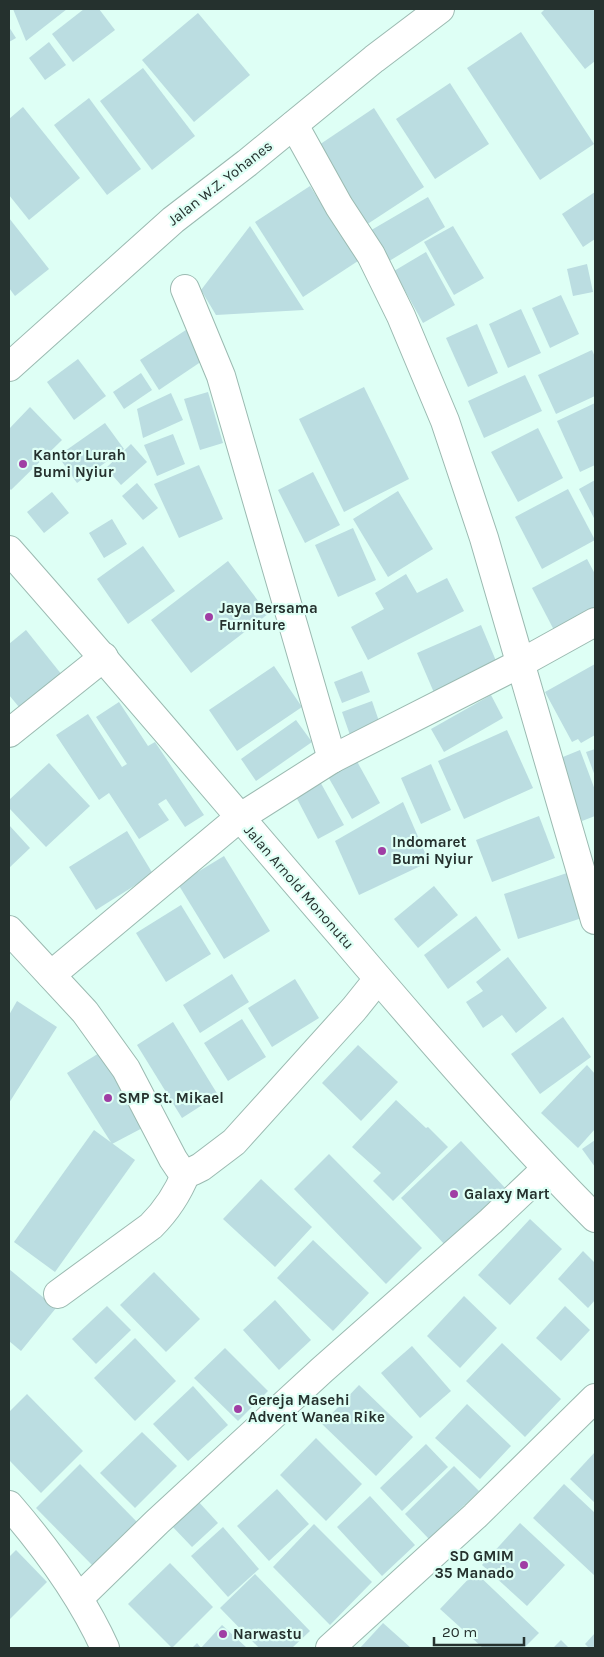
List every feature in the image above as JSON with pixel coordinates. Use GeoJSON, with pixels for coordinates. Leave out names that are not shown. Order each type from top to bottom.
{"type":"FeatureCollection","features":[{"type":"Feature","properties":{"kind":"street","name":"Jalan W.Z. Yohanes"},"geometry":{"type":"LineString","coordinates":[[9,367],[172,220],[247,163],[440,9]]}},
{"type":"Feature","properties":{"kind":"street"},"geometry":{"type":"LineString","coordinates":[[294,125],[339,206],[371,255],[401,316],[444,420],[481,529],[595,920]]}},
{"type":"Feature","properties":{"kind":"street"},"geometry":{"type":"LineString","coordinates":[[185,289],[221,376],[332,759]]}},
{"type":"Feature","properties":{"kind":"street","name":"Jalan Arnold Mononutu"},"geometry":{"type":"LineString","coordinates":[[9,550],[104,657],[463,1077],[546,1169],[595,1218]]}},
{"type":"Feature","properties":{"kind":"street"},"geometry":{"type":"LineString","coordinates":[[51,974],[240,818],[332,759],[521,663],[595,622]]}},
{"type":"Feature","properties":{"kind":"street"},"geometry":{"type":"LineString","coordinates":[[9,733],[104,657]]}},
{"type":"Feature","properties":{"kind":"street"},"geometry":{"type":"LineString","coordinates":[[9,930],[85,1012],[126,1069],[172,1158],[179,1168],[186,1173],[194,1172],[234,1142],[354,1009],[378,979]]}},
{"type":"Feature","properties":{"kind":"street"},"geometry":{"type":"LineString","coordinates":[[80,1598],[157,1522],[322,1370],[546,1169]]}},
{"type":"Feature","properties":{"kind":"street"},"geometry":{"type":"LineString","coordinates":[[58,1294],[151,1226],[164,1213],[175,1197],[186,1173]]}},
{"type":"Feature","properties":{"kind":"street"},"geometry":{"type":"LineString","coordinates":[[330,1648],[475,1516],[595,1398]]}},
{"type":"Feature","properties":{"kind":"street"},"geometry":{"type":"LineString","coordinates":[[9,1506],[38,1538],[80,1598],[100,1646]]}},
{"type":"Feature","properties":{"kind":"building"},"geometry":{"type":"Polygon","coordinates":[[[13,9],[67,9],[26,41],[13,9]]]}},
{"type":"Feature","properties":{"kind":"building"},"geometry":{"type":"Polygon","coordinates":[[[84,9],[99,9],[115,30],[73,62],[52,34],[84,9]]]}},
{"type":"Feature","properties":{"kind":"building"},"geometry":{"type":"Polygon","coordinates":[[[545,9],[595,9],[595,61],[585,69],[541,13],[545,9]]]}},
{"type":"Feature","properties":{"kind":"building"},"geometry":{"type":"Polygon","coordinates":[[[198,13],[250,75],[194,122],[142,60],[198,13]]]}},
{"type":"Feature","properties":{"kind":"building"},"geometry":{"type":"Polygon","coordinates":[[[9,27],[16,38],[9,42],[9,27]]]}},
{"type":"Feature","properties":{"kind":"building"},"geometry":{"type":"Polygon","coordinates":[[[521,32],[594,144],[540,180],[467,68],[521,32]]]}},
{"type":"Feature","properties":{"kind":"building"},"geometry":{"type":"Polygon","coordinates":[[[49,42],[66,65],[45,80],[29,58],[49,42]]]}},
{"type":"Feature","properties":{"kind":"building"},"geometry":{"type":"Polygon","coordinates":[[[143,68],[195,136],[152,170],[100,101],[143,68]]]}},
{"type":"Feature","properties":{"kind":"building"},"geometry":{"type":"Polygon","coordinates":[[[450,83],[489,144],[435,179],[396,119],[450,83]]]}},
{"type":"Feature","properties":{"kind":"building"},"geometry":{"type":"Polygon","coordinates":[[[89,98],[141,169],[107,195],[54,125],[89,98]]]}},
{"type":"Feature","properties":{"kind":"building"},"geometry":{"type":"Polygon","coordinates":[[[23,107],[80,178],[29,220],[9,195],[9,119],[23,107]]]}},
{"type":"Feature","properties":{"kind":"building"},"geometry":{"type":"Polygon","coordinates":[[[374,108],[424,187],[366,225],[316,147],[374,108]]]}},
{"type":"Feature","properties":{"kind":"building"},"geometry":{"type":"Polygon","coordinates":[[[310,186],[358,261],[303,297],[255,222],[310,186]]]}},
{"type":"Feature","properties":{"kind":"building"},"geometry":{"type":"Polygon","coordinates":[[[595,192],[595,239],[583,247],[562,214],[595,192]]]}},
{"type":"Feature","properties":{"kind":"building"},"geometry":{"type":"Polygon","coordinates":[[[428,197],[445,227],[386,263],[368,232],[428,197]]]}},
{"type":"Feature","properties":{"kind":"building"},"geometry":{"type":"Polygon","coordinates":[[[9,218],[49,269],[15,296],[9,288],[9,218]]]}},
{"type":"Feature","properties":{"kind":"building"},"geometry":{"type":"Polygon","coordinates":[[[250,226],[304,310],[216,315],[201,290],[250,226]]]}},
{"type":"Feature","properties":{"kind":"building"},"geometry":{"type":"Polygon","coordinates":[[[453,226],[484,278],[454,295],[424,242],[453,226]]]}},
{"type":"Feature","properties":{"kind":"building"},"geometry":{"type":"Polygon","coordinates":[[[426,252],[455,305],[423,323],[394,271],[426,252]]]}},
{"type":"Feature","properties":{"kind":"building"},"geometry":{"type":"Polygon","coordinates":[[[587,264],[593,292],[573,296],[567,269],[587,264]]]}},
{"type":"Feature","properties":{"kind":"building"},"geometry":{"type":"Polygon","coordinates":[[[561,295],[579,334],[550,348],[532,308],[561,295]]]}},
{"type":"Feature","properties":{"kind":"building"},"geometry":{"type":"Polygon","coordinates":[[[521,309],[541,353],[508,368],[489,324],[521,309]]]}},
{"type":"Feature","properties":{"kind":"building"},"geometry":{"type":"Polygon","coordinates":[[[477,324],[498,373],[468,387],[446,338],[477,324]]]}},
{"type":"Feature","properties":{"kind":"building"},"geometry":{"type":"Polygon","coordinates":[[[192,326],[211,355],[159,390],[140,360],[192,326]]]}},
{"type":"Feature","properties":{"kind":"building"},"geometry":{"type":"Polygon","coordinates":[[[592,350],[595,357],[595,396],[556,414],[538,375],[592,350]]]}},
{"type":"Feature","properties":{"kind":"building"},"geometry":{"type":"Polygon","coordinates":[[[78,359],[106,396],[74,420],[47,382],[78,359]]]}},
{"type":"Feature","properties":{"kind":"building"},"geometry":{"type":"Polygon","coordinates":[[[141,373],[152,390],[124,409],[113,392],[141,373]]]}},
{"type":"Feature","properties":{"kind":"building"},"geometry":{"type":"Polygon","coordinates":[[[525,375],[542,411],[484,438],[468,401],[525,375]]]}},
{"type":"Feature","properties":{"kind":"building"},"geometry":{"type":"Polygon","coordinates":[[[364,387],[409,479],[344,512],[299,419],[364,387]]]}},
{"type":"Feature","properties":{"kind":"building"},"geometry":{"type":"Polygon","coordinates":[[[208,392],[223,443],[200,450],[184,399],[208,392]]]}},
{"type":"Feature","properties":{"kind":"building"},"geometry":{"type":"Polygon","coordinates":[[[171,393],[183,420],[143,438],[137,409],[171,393]]]}},
{"type":"Feature","properties":{"kind":"building"},"geometry":{"type":"Polygon","coordinates":[[[595,403],[595,465],[580,472],[557,421],[595,403]]]}},
{"type":"Feature","properties":{"kind":"building","name":"Kantor Lurah Bumi Nyiur"},"geometry":{"type":"Polygon","coordinates":[[[30,407],[62,440],[11,490],[9,488],[9,429],[30,407]]]}},
{"type":"Feature","properties":{"kind":"building"},"geometry":{"type":"Polygon","coordinates":[[[105,423],[124,449],[77,483],[58,456],[105,423]]]}},
{"type":"Feature","properties":{"kind":"building"},"geometry":{"type":"Polygon","coordinates":[[[538,428],[563,478],[518,502],[491,452],[538,428]]]}},
{"type":"Feature","properties":{"kind":"building"},"geometry":{"type":"Polygon","coordinates":[[[173,434],[185,464],[157,476],[144,445],[173,434]]]}},
{"type":"Feature","properties":{"kind":"building"},"geometry":{"type":"Polygon","coordinates":[[[131,444],[147,462],[121,485],[106,468],[131,444]]]}},
{"type":"Feature","properties":{"kind":"building"},"geometry":{"type":"Polygon","coordinates":[[[199,465],[223,519],[179,538],[154,484],[199,465]]]}},
{"type":"Feature","properties":{"kind":"building"},"geometry":{"type":"Polygon","coordinates":[[[313,472],[340,525],[305,543],[278,490],[313,472]]]}},
{"type":"Feature","properties":{"kind":"building"},"geometry":{"type":"Polygon","coordinates":[[[595,480],[595,520],[579,489],[595,480]]]}},
{"type":"Feature","properties":{"kind":"building"},"geometry":{"type":"Polygon","coordinates":[[[137,483],[158,508],[143,520],[122,496],[137,483]]]}},
{"type":"Feature","properties":{"kind":"building"},"geometry":{"type":"Polygon","coordinates":[[[568,489],[595,540],[542,569],[515,517],[568,489]]]}},
{"type":"Feature","properties":{"kind":"building"},"geometry":{"type":"Polygon","coordinates":[[[398,491],[433,549],[388,577],[353,519],[398,491]]]}},
{"type":"Feature","properties":{"kind":"building"},"geometry":{"type":"Polygon","coordinates":[[[52,492],[69,513],[44,533],[27,512],[52,492]]]}},
{"type":"Feature","properties":{"kind":"building"},"geometry":{"type":"Polygon","coordinates":[[[112,519],[127,544],[104,558],[89,533],[112,519]]]}},
{"type":"Feature","properties":{"kind":"building"},"geometry":{"type":"Polygon","coordinates":[[[353,528],[376,580],[338,597],[315,545],[353,528]]]}},
{"type":"Feature","properties":{"kind":"building"},"geometry":{"type":"Polygon","coordinates":[[[143,546],[175,591],[128,624],[97,579],[143,546]]]}},
{"type":"Feature","properties":{"kind":"building"},"geometry":{"type":"Polygon","coordinates":[[[587,559],[595,574],[595,611],[555,632],[532,588],[587,559]]]}},
{"type":"Feature","properties":{"kind":"building","name":"Jaya Bersama Furniture"},"geometry":{"type":"Polygon","coordinates":[[[228,561],[268,614],[191,673],[151,620],[228,561]]]}},
{"type":"Feature","properties":{"kind":"building"},"geometry":{"type":"Polygon","coordinates":[[[406,574],[417,593],[447,578],[464,611],[368,660],[351,627],[384,609],[375,593],[406,574]]]}},
{"type":"Feature","properties":{"kind":"building"},"geometry":{"type":"Polygon","coordinates":[[[481,625],[499,668],[435,695],[417,653],[481,625]]]}},
{"type":"Feature","properties":{"kind":"building"},"geometry":{"type":"Polygon","coordinates":[[[26,630],[66,680],[24,713],[9,695],[9,644],[26,630]]]}},
{"type":"Feature","properties":{"kind":"building"},"geometry":{"type":"Polygon","coordinates":[[[595,664],[595,735],[581,743],[578,739],[572,742],[545,692],[595,664]]]}},
{"type":"Feature","properties":{"kind":"building"},"geometry":{"type":"Polygon","coordinates":[[[274,666],[302,707],[237,751],[209,710],[274,666]]]}},
{"type":"Feature","properties":{"kind":"building"},"geometry":{"type":"Polygon","coordinates":[[[362,671],[370,692],[342,703],[334,682],[362,671]]]}},
{"type":"Feature","properties":{"kind":"building"},"geometry":{"type":"Polygon","coordinates":[[[491,695],[503,718],[444,752],[431,729],[491,695]]]}},
{"type":"Feature","properties":{"kind":"building"},"geometry":{"type":"Polygon","coordinates":[[[372,701],[381,727],[351,738],[342,712],[372,701]]]}},
{"type":"Feature","properties":{"kind":"building"},"geometry":{"type":"Polygon","coordinates":[[[119,702],[148,746],[155,742],[204,815],[185,827],[166,799],[158,804],[169,820],[139,839],[109,793],[99,800],[56,735],[88,714],[122,767],[127,764],[96,717],[119,702]]]}},
{"type":"Feature","properties":{"kind":"building"},"geometry":{"type":"Polygon","coordinates":[[[296,720],[312,742],[256,781],[241,759],[296,720]]]}},
{"type":"Feature","properties":{"kind":"building"},"geometry":{"type":"Polygon","coordinates":[[[507,730],[533,788],[464,819],[438,761],[507,730]]]}},
{"type":"Feature","properties":{"kind":"building"},"geometry":{"type":"Polygon","coordinates":[[[595,749],[595,776],[586,752],[595,749]]]}},
{"type":"Feature","properties":{"kind":"building"},"geometry":{"type":"Polygon","coordinates":[[[580,750],[595,790],[595,816],[582,821],[558,759],[580,750]]]}},
{"type":"Feature","properties":{"kind":"building"},"geometry":{"type":"Polygon","coordinates":[[[354,756],[380,803],[352,819],[326,773],[354,756]]]}},
{"type":"Feature","properties":{"kind":"building"},"geometry":{"type":"Polygon","coordinates":[[[49,763],[90,806],[46,847],[9,808],[9,800],[49,763]]]}},
{"type":"Feature","properties":{"kind":"building"},"geometry":{"type":"Polygon","coordinates":[[[431,764],[451,810],[421,824],[401,778],[431,764]]]}},
{"type":"Feature","properties":{"kind":"building"},"geometry":{"type":"Polygon","coordinates":[[[318,778],[344,825],[318,839],[293,791],[318,778]]]}},
{"type":"Feature","properties":{"kind":"building","name":"Indomaret Bumi Nyiur"},"geometry":{"type":"Polygon","coordinates":[[[403,802],[429,862],[359,895],[335,841],[403,802]]]}},
{"type":"Feature","properties":{"kind":"building"},"geometry":{"type":"Polygon","coordinates":[[[539,816],[555,858],[492,882],[476,840],[539,816]]]}},
{"type":"Feature","properties":{"kind":"building"},"geometry":{"type":"Polygon","coordinates":[[[9,825],[30,848],[9,868],[9,825]]]}},
{"type":"Feature","properties":{"kind":"building"},"geometry":{"type":"Polygon","coordinates":[[[127,831],[153,874],[96,910],[69,867],[127,831]]]}},
{"type":"Feature","properties":{"kind":"building"},"geometry":{"type":"Polygon","coordinates":[[[224,856],[270,931],[224,959],[178,884],[224,856]]]}},
{"type":"Feature","properties":{"kind":"building"},"geometry":{"type":"Polygon","coordinates":[[[567,873],[582,918],[518,939],[504,894],[567,873]]]}},
{"type":"Feature","properties":{"kind":"building"},"geometry":{"type":"Polygon","coordinates":[[[434,886],[458,915],[418,948],[394,919],[434,886]]]}},
{"type":"Feature","properties":{"kind":"building"},"geometry":{"type":"Polygon","coordinates":[[[181,905],[211,954],[166,982],[136,933],[181,905]]]}},
{"type":"Feature","properties":{"kind":"building"},"geometry":{"type":"Polygon","coordinates":[[[476,916],[501,950],[448,989],[424,955],[476,916]]]}},
{"type":"Feature","properties":{"kind":"building"},"geometry":{"type":"Polygon","coordinates":[[[508,957],[547,1008],[516,1033],[502,1015],[483,1028],[466,1002],[483,991],[476,982],[508,957]]]}},
{"type":"Feature","properties":{"kind":"building"},"geometry":{"type":"Polygon","coordinates":[[[232,974],[249,1002],[200,1033],[183,1005],[232,974]]]}},
{"type":"Feature","properties":{"kind":"building"},"geometry":{"type":"Polygon","coordinates":[[[295,979],[319,1018],[272,1047],[248,1008],[295,979]]]}},
{"type":"Feature","properties":{"kind":"building"},"geometry":{"type":"Polygon","coordinates":[[[17,1001],[57,1027],[9,1103],[9,1015],[17,1001]]]}},
{"type":"Feature","properties":{"kind":"building"},"geometry":{"type":"Polygon","coordinates":[[[563,1017],[591,1057],[540,1094],[511,1054],[563,1017]]]}},
{"type":"Feature","properties":{"kind":"building"},"geometry":{"type":"Polygon","coordinates":[[[242,1019],[266,1057],[228,1081],[204,1043],[242,1019]]]}},
{"type":"Feature","properties":{"kind":"building"},"geometry":{"type":"Polygon","coordinates":[[[173,1022],[218,1095],[182,1118],[137,1045],[173,1022]]]}},
{"type":"Feature","properties":{"kind":"building"},"geometry":{"type":"Polygon","coordinates":[[[358,1045],[398,1082],[361,1121],[322,1083],[358,1045]]]}},
{"type":"Feature","properties":{"kind":"building","name":"SMP St. Mikael"},"geometry":{"type":"Polygon","coordinates":[[[104,1050],[150,1124],[112,1144],[67,1073],[104,1050]]]}},
{"type":"Feature","properties":{"kind":"building"},"geometry":{"type":"Polygon","coordinates":[[[587,1065],[595,1074],[595,1129],[578,1148],[541,1113],[587,1065]]]}},
{"type":"Feature","properties":{"kind":"building"},"geometry":{"type":"Polygon","coordinates":[[[396,1100],[448,1147],[393,1201],[373,1181],[381,1173],[352,1147],[396,1100]]]}},
{"type":"Feature","properties":{"kind":"building"},"geometry":{"type":"Polygon","coordinates":[[[94,1130],[135,1160],[55,1272],[14,1242],[94,1130]]]}},
{"type":"Feature","properties":{"kind":"building"},"geometry":{"type":"Polygon","coordinates":[[[595,1140],[595,1167],[582,1149],[595,1140]]]}},
{"type":"Feature","properties":{"kind":"building","name":"Galaxy Mart"},"geometry":{"type":"Polygon","coordinates":[[[461,1141],[507,1190],[447,1247],[401,1198],[461,1141]]]}},
{"type":"Feature","properties":{"kind":"building"},"geometry":{"type":"Polygon","coordinates":[[[329,1154],[422,1248],[386,1284],[294,1189],[329,1154]]]}},
{"type":"Feature","properties":{"kind":"building"},"geometry":{"type":"Polygon","coordinates":[[[261,1179],[312,1227],[275,1267],[223,1219],[261,1179]]]}},
{"type":"Feature","properties":{"kind":"building"},"geometry":{"type":"Polygon","coordinates":[[[530,1219],[562,1249],[510,1305],[478,1275],[530,1219]]]}},
{"type":"Feature","properties":{"kind":"building"},"geometry":{"type":"Polygon","coordinates":[[[313,1240],[369,1293],[333,1331],[277,1278],[313,1240]]]}},
{"type":"Feature","properties":{"kind":"building"},"geometry":{"type":"Polygon","coordinates":[[[583,1251],[595,1263],[595,1300],[588,1308],[558,1279],[583,1251]]]}},
{"type":"Feature","properties":{"kind":"building"},"geometry":{"type":"Polygon","coordinates":[[[9,1269],[56,1308],[21,1351],[9,1341],[9,1269]]]}},
{"type":"Feature","properties":{"kind":"building"},"geometry":{"type":"Polygon","coordinates":[[[154,1272],[200,1319],[166,1352],[120,1305],[154,1272]]]}},
{"type":"Feature","properties":{"kind":"building"},"geometry":{"type":"Polygon","coordinates":[[[464,1296],[497,1328],[460,1368],[427,1336],[464,1296]]]}},
{"type":"Feature","properties":{"kind":"building"},"geometry":{"type":"Polygon","coordinates":[[[275,1300],[311,1340],[279,1370],[243,1330],[275,1300]]]}},
{"type":"Feature","properties":{"kind":"building"},"geometry":{"type":"Polygon","coordinates":[[[107,1306],[131,1330],[96,1364],[72,1339],[107,1306]]]}},
{"type":"Feature","properties":{"kind":"building"},"geometry":{"type":"Polygon","coordinates":[[[565,1306],[590,1330],[561,1361],[536,1338],[565,1306]]]}},
{"type":"Feature","properties":{"kind":"building"},"geometry":{"type":"Polygon","coordinates":[[[135,1338],[176,1381],[135,1421],[94,1378],[135,1338]]]}},
{"type":"Feature","properties":{"kind":"building"},"geometry":{"type":"Polygon","coordinates":[[[502,1343],[561,1399],[525,1437],[466,1381],[502,1343]]]}},
{"type":"Feature","properties":{"kind":"building"},"geometry":{"type":"Polygon","coordinates":[[[412,1346],[451,1391],[420,1418],[381,1373],[412,1346]]]}},
{"type":"Feature","properties":{"kind":"building"},"geometry":{"type":"Polygon","coordinates":[[[225,1348],[268,1391],[238,1421],[194,1378],[225,1348]]]}},
{"type":"Feature","properties":{"kind":"building"},"geometry":{"type":"Polygon","coordinates":[[[359,1385],[413,1437],[376,1476],[322,1424],[359,1385]]]}},
{"type":"Feature","properties":{"kind":"building"},"geometry":{"type":"Polygon","coordinates":[[[193,1386],[228,1425],[188,1461],[153,1424],[193,1386]]]}},
{"type":"Feature","properties":{"kind":"building"},"geometry":{"type":"Polygon","coordinates":[[[27,1394],[83,1451],[41,1493],[9,1460],[9,1412],[27,1394]]]}},
{"type":"Feature","properties":{"kind":"building"},"geometry":{"type":"Polygon","coordinates":[[[467,1404],[511,1446],[480,1479],[435,1438],[467,1404]]]}},
{"type":"Feature","properties":{"kind":"building"},"geometry":{"type":"Polygon","coordinates":[[[142,1432],[177,1466],[135,1508],[100,1473],[142,1432]]]}},
{"type":"Feature","properties":{"kind":"building"},"geometry":{"type":"Polygon","coordinates":[[[316,1438],[362,1484],[326,1521],[280,1475],[316,1438]]]}},
{"type":"Feature","properties":{"kind":"building"},"geometry":{"type":"Polygon","coordinates":[[[426,1444],[448,1467],[402,1511],[380,1488],[426,1444]]]}},
{"type":"Feature","properties":{"kind":"building"},"geometry":{"type":"Polygon","coordinates":[[[595,1452],[595,1503],[570,1479],[595,1452]]]}},
{"type":"Feature","properties":{"kind":"building"},"geometry":{"type":"Polygon","coordinates":[[[80,1464],[138,1523],[94,1567],[36,1508],[80,1464]]]}},
{"type":"Feature","properties":{"kind":"building"},"geometry":{"type":"Polygon","coordinates":[[[454,1466],[479,1491],[429,1539],[405,1514],[454,1466]]]}},
{"type":"Feature","properties":{"kind":"building"},"geometry":{"type":"Polygon","coordinates":[[[564,1484],[595,1513],[595,1576],[533,1518],[564,1484]]]}},
{"type":"Feature","properties":{"kind":"building"},"geometry":{"type":"Polygon","coordinates":[[[277,1489],[309,1524],[269,1561],[237,1526],[277,1489]]]}},
{"type":"Feature","properties":{"kind":"building"},"geometry":{"type":"Polygon","coordinates":[[[370,1496],[415,1545],[382,1576],[337,1527],[370,1496]]]}},
{"type":"Feature","properties":{"kind":"building"},"geometry":{"type":"Polygon","coordinates":[[[197,1500],[218,1523],[192,1547],[171,1525],[197,1500]]]}},
{"type":"Feature","properties":{"kind":"building","name":"SD GMIM 35 Manado"},"geometry":{"type":"Polygon","coordinates":[[[520,1523],[565,1565],[527,1606],[482,1565],[520,1523]]]}},
{"type":"Feature","properties":{"kind":"building"},"geometry":{"type":"Polygon","coordinates":[[[314,1524],[372,1582],[330,1625],[273,1567],[314,1524]]]}},
{"type":"Feature","properties":{"kind":"building"},"geometry":{"type":"Polygon","coordinates":[[[223,1527],[259,1569],[228,1597],[191,1556],[223,1527]]]}},
{"type":"Feature","properties":{"kind":"building"},"geometry":{"type":"Polygon","coordinates":[[[16,1550],[47,1582],[9,1620],[9,1557],[16,1550]]]}},
{"type":"Feature","properties":{"kind":"building"},"geometry":{"type":"Polygon","coordinates":[[[170,1563],[213,1607],[172,1648],[128,1604],[170,1563]]]}},
{"type":"Feature","properties":{"kind":"building"},"geometry":{"type":"Polygon","coordinates":[[[475,1572],[539,1633],[524,1648],[483,1648],[440,1609],[475,1572]]]}},
{"type":"Feature","properties":{"kind":"building"},"geometry":{"type":"Polygon","coordinates":[[[255,1574],[310,1631],[292,1648],[259,1648],[220,1608],[255,1574]]]}},
{"type":"Feature","properties":{"kind":"building"},"geometry":{"type":"Polygon","coordinates":[[[383,1623],[411,1648],[360,1648],[383,1623]]]}},
{"type":"Feature","properties":{"kind":"building","name":"Narwastu"},"geometry":{"type":"Polygon","coordinates":[[[222,1625],[247,1648],[201,1648],[222,1625]]]}},
{"type":"Feature","properties":{"kind":"building"},"geometry":{"type":"Polygon","coordinates":[[[595,1633],[595,1648],[589,1648],[585,1644],[595,1633]]]}},
{"type":"Feature","properties":{"kind":"building"},"geometry":{"type":"Polygon","coordinates":[[[561,1640],[569,1648],[553,1648],[561,1640]]]}},
{"type":"Feature","properties":{"kind":"building"},"geometry":{"type":"Polygon","coordinates":[[[197,1643],[201,1648],[192,1648],[197,1643]]]}},
{"type":"Feature","properties":{"kind":"place","name":"Kantor Lurah Bumi Nyiur"},"geometry":{"type":"Point","coordinates":[23,464]}},
{"type":"Feature","properties":{"kind":"place","name":"Jaya Bersama Furniture"},"geometry":{"type":"Point","coordinates":[209,617]}},
{"type":"Feature","properties":{"kind":"place","name":"Indomaret Bumi Nyiur"},"geometry":{"type":"Point","coordinates":[382,851]}},
{"type":"Feature","properties":{"kind":"place","name":"SMP St. Mikael"},"geometry":{"type":"Point","coordinates":[108,1098]}},
{"type":"Feature","properties":{"kind":"place","name":"Galaxy Mart"},"geometry":{"type":"Point","coordinates":[454,1194]}},
{"type":"Feature","properties":{"kind":"place","name":"Gereja Masehi Advent Wanea Rike"},"geometry":{"type":"Point","coordinates":[238,1409]}},
{"type":"Feature","properties":{"kind":"place","name":"SD GMIM 35 Manado"},"geometry":{"type":"Point","coordinates":[524,1565]}},
{"type":"Feature","properties":{"kind":"place","name":"Narwastu"},"geometry":{"type":"Point","coordinates":[223,1634]}}]}
